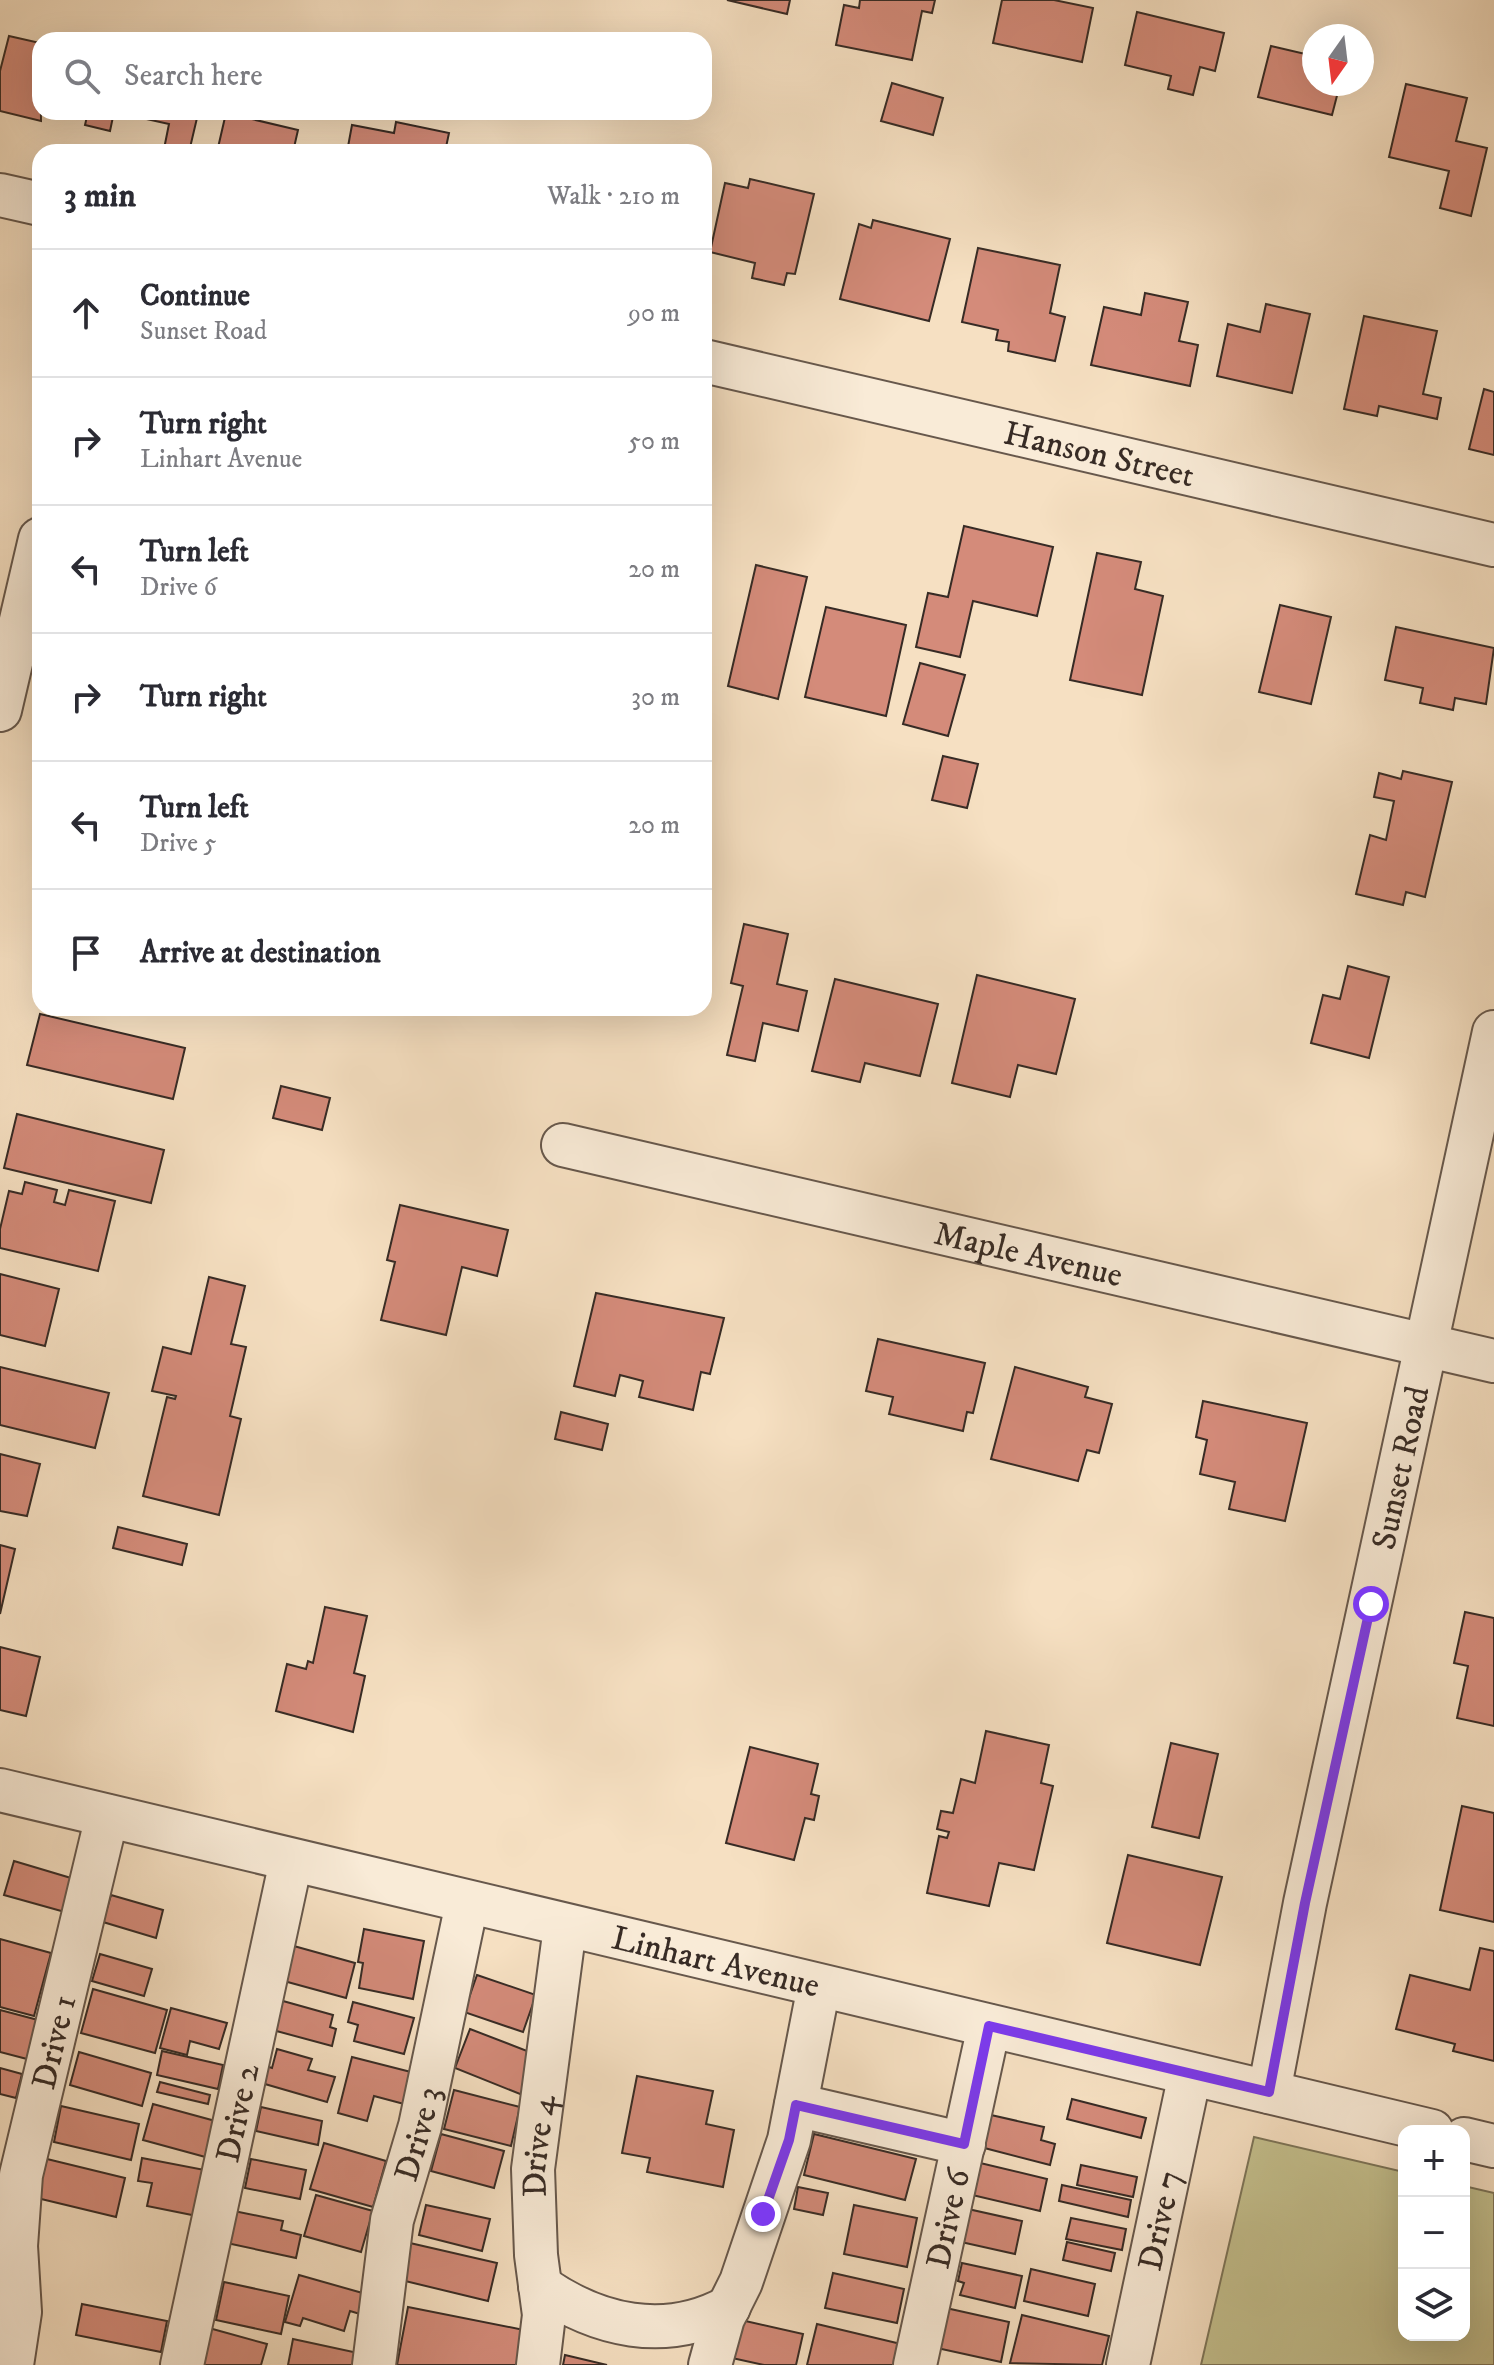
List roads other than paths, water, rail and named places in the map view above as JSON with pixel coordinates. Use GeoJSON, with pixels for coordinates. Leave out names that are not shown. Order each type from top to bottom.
{"type":"FeatureCollection","features":[{"type":"Feature","properties":{"kind":"street"},"geometry":{"type":"LineString","coordinates":[[0,195],[32,202]]}},
{"type":"Feature","properties":{"kind":"street","name":"Hanson Street"},"geometry":{"type":"LineString","coordinates":[[712,363],[1494,545]]}},
{"type":"Feature","properties":{"kind":"street"},"geometry":{"type":"LineString","coordinates":[[0,710],[32,573]]}},
{"type":"Feature","properties":{"kind":"street","name":"Sunset Road"},"geometry":{"type":"LineString","coordinates":[[1269,2092],[1305,1903],[1494,1032]]}},
{"type":"Feature","properties":{"kind":"street","name":"Maple Avenue"},"geometry":{"type":"LineString","coordinates":[[563,1145],[1494,1361]]}},
{"type":"Feature","properties":{"kind":"street","name":"Linhart Avenue"},"geometry":{"type":"LineString","coordinates":[[0,1790],[565,1927],[1407,2125]]}},
{"type":"Feature","properties":{"kind":"street","name":"Drive 1"},"geometry":{"type":"LineString","coordinates":[[12,2365],[20,2312],[16,2246],[21,2175],[107,1816]]}},
{"type":"Feature","properties":{"kind":"street","name":"Drive 2"},"geometry":{"type":"LineString","coordinates":[[182,2365],[291,1861]]}},
{"type":"Feature","properties":{"kind":"street","name":"Drive 3"},"geometry":{"type":"LineString","coordinates":[[374,2365],[392,2220],[420,2126],[467,1903]]}},
{"type":"Feature","properties":{"kind":"street","name":"Drive 4"},"geometry":{"type":"LineString","coordinates":[[538,2365],[544,2315],[533,2169],[565,1927]]}},
{"type":"Feature","properties":{"kind":"street"},"geometry":{"type":"LineString","coordinates":[[710,2365],[789,2140],[819,1986]]}},
{"type":"Feature","properties":{"kind":"street","name":"Drive 6"},"geometry":{"type":"LineString","coordinates":[[915,2365],[989,2026]]}},
{"type":"Feature","properties":{"kind":"street","name":"Drive 7"},"geometry":{"type":"LineString","coordinates":[[1128,2365],[1190,2074]]}},
{"type":"Feature","properties":{"kind":"street"},"geometry":{"type":"LineString","coordinates":[[796,2105],[964,2144]]}},
{"type":"Feature","properties":{"kind":"street"},"geometry":{"type":"LineString","coordinates":[[1470,2140],[1494,2146]]}},
{"type":"Feature","properties":{"kind":"street"},"geometry":{"type":"LineString","coordinates":[[540,2286],[572,2309],[622,2323],[668,2327],[707,2319],[729,2307]]}}]}
